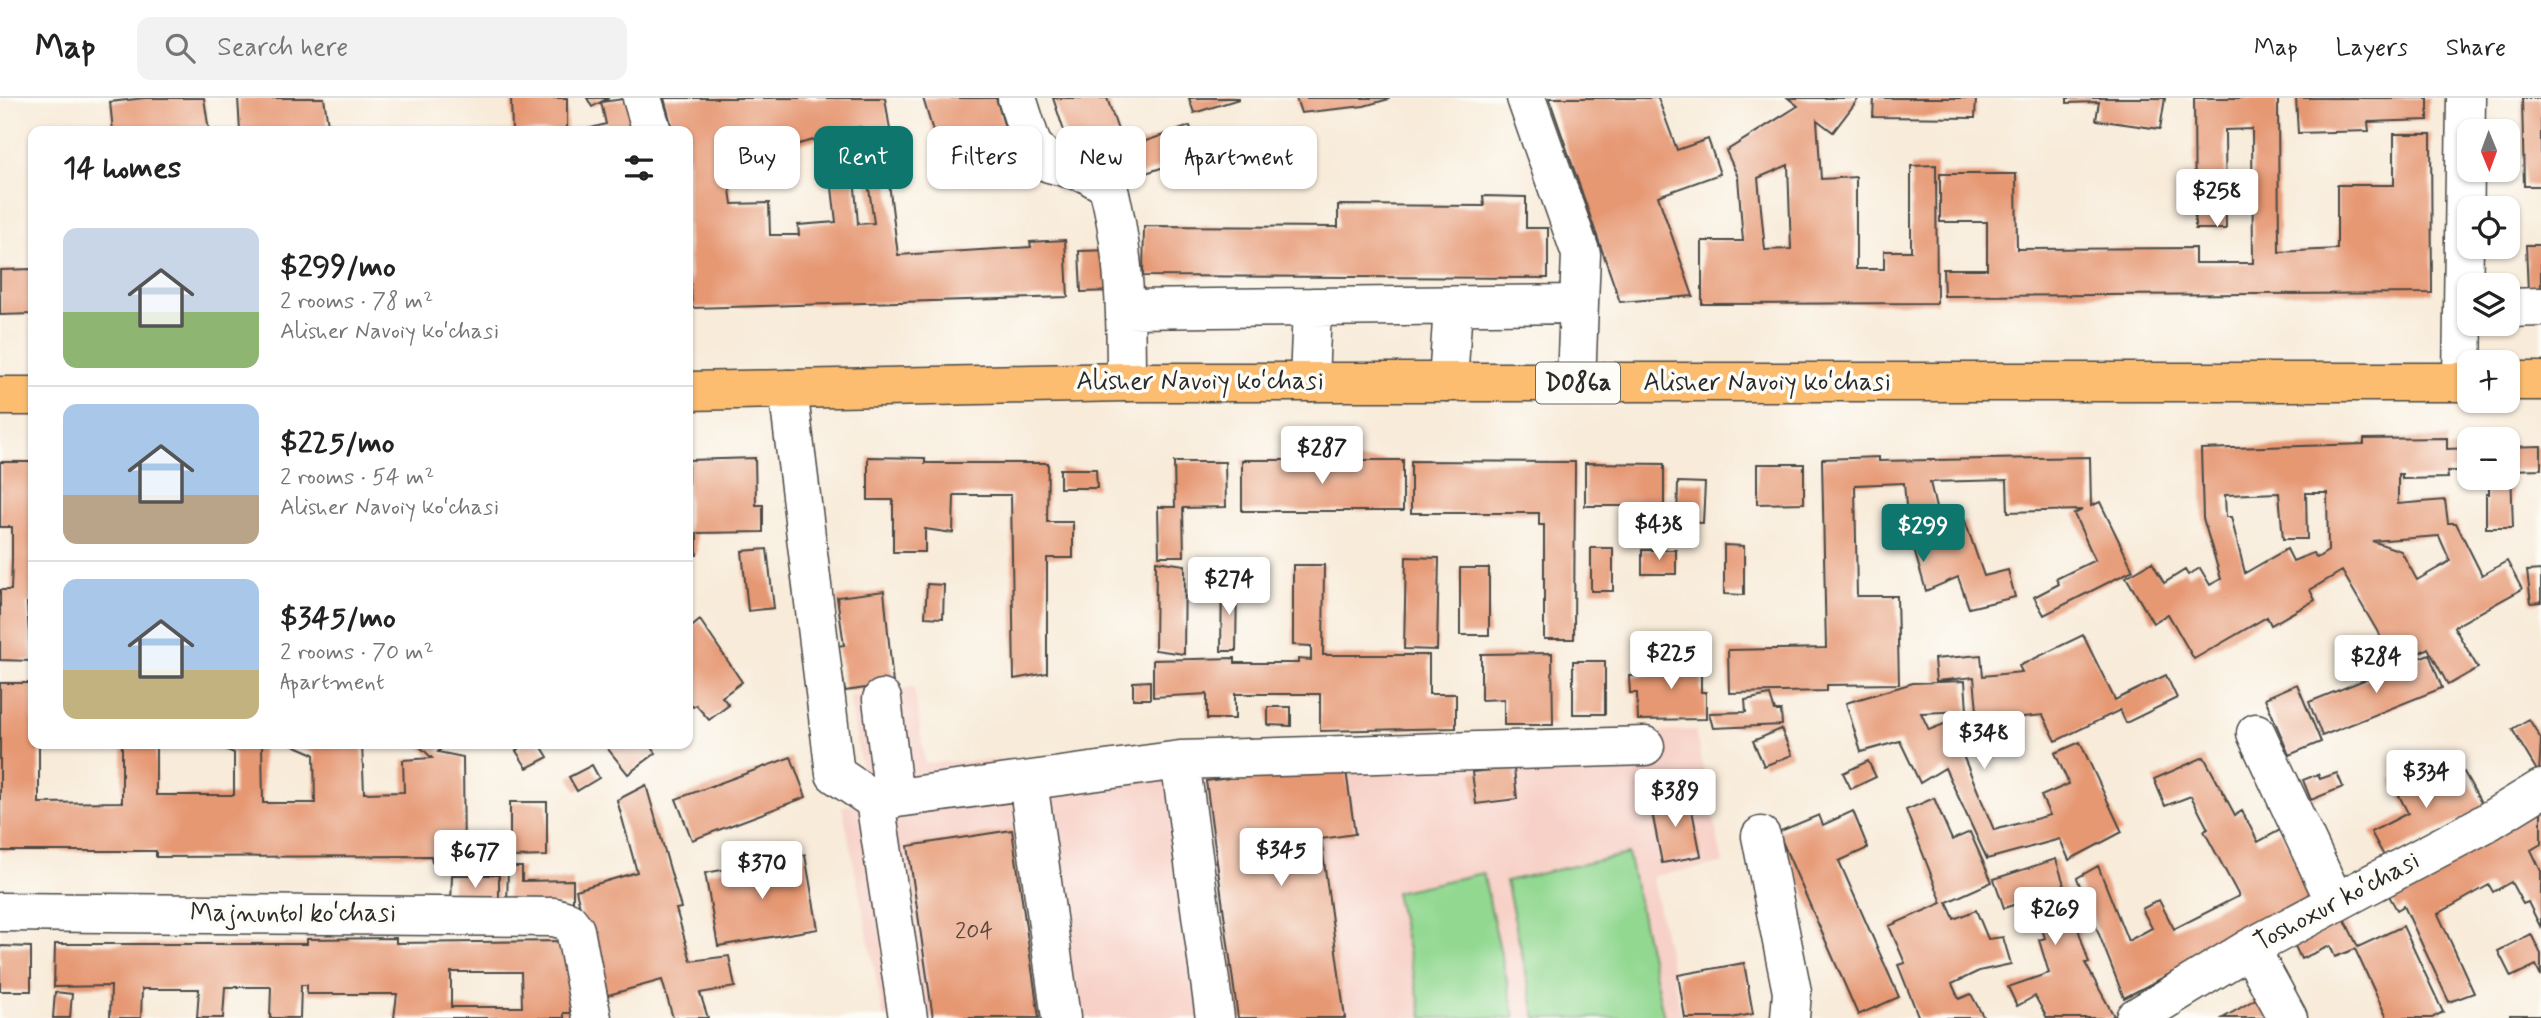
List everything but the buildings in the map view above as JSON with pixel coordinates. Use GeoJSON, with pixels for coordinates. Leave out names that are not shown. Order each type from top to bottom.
{"type":"FeatureCollection","features":[{"type":"Feature","properties":{"kind":"main road"},"geometry":{"type":"LineString","coordinates":[[2520,381],[2541,381]]}},
{"type":"Feature","properties":{"kind":"main road","name":"Alisher Navoiy koʻchasi"},"geometry":{"type":"LineString","coordinates":[[693,391],[1126,382],[2457,382]]}},
{"type":"Feature","properties":{"kind":"main road"},"geometry":{"type":"LineString","coordinates":[[0,396],[28,396]]}},
{"type":"Feature","properties":{"kind":"street"},"geometry":{"type":"LineString","coordinates":[[642,98],[650,126]]}},
{"type":"Feature","properties":{"kind":"street"},"geometry":{"type":"LineString","coordinates":[[1017,98],[1032,145],[1049,163],[1086,173],[1108,186],[1115,211],[1126,309],[1126,382]]}},
{"type":"Feature","properties":{"kind":"street"},"geometry":{"type":"LineString","coordinates":[[1526,98],[1581,254],[1576,383]]}},
{"type":"Feature","properties":{"kind":"street"},"geometry":{"type":"LineString","coordinates":[[2466,98],[2466,273]]}},
{"type":"Feature","properties":{"kind":"street"},"geometry":{"type":"LineString","coordinates":[[1126,309],[1579,304]]}},
{"type":"Feature","properties":{"kind":"street"},"geometry":{"type":"LineString","coordinates":[[1448,382],[1453,306]]}},
{"type":"Feature","properties":{"kind":"street"},"geometry":{"type":"LineString","coordinates":[[1309,382],[1312,307]]}},
{"type":"Feature","properties":{"kind":"street"},"geometry":{"type":"LineString","coordinates":[[2520,308],[2541,307]]}},
{"type":"Feature","properties":{"kind":"street"},"geometry":{"type":"LineString","coordinates":[[788,389],[835,774],[885,800],[1180,760],[1644,746]]}},
{"type":"Feature","properties":{"kind":"street"},"geometry":{"type":"LineString","coordinates":[[882,699],[885,800],[908,1018]]}},
{"type":"Feature","properties":{"kind":"street"},"geometry":{"type":"LineString","coordinates":[[2256,733],[2335,902]]}},
{"type":"Feature","properties":{"kind":"street"},"geometry":{"type":"LineString","coordinates":[[1180,760],[1215,1018]]}},
{"type":"Feature","properties":{"kind":"street"},"geometry":{"type":"LineString","coordinates":[[1028,781],[1060,1018]]}},
{"type":"Feature","properties":{"kind":"street","name":"Toshoxur koʻchasi"},"geometry":{"type":"LineString","coordinates":[[2135,1018],[2249,948],[2484,824],[2541,789]]}},
{"type":"Feature","properties":{"kind":"street"},"geometry":{"type":"LineString","coordinates":[[1761,836],[1792,992],[1790,1018]]}},
{"type":"Feature","properties":{"kind":"street","name":"Majnuntol koʻchasi"},"geometry":{"type":"LineString","coordinates":[[0,912],[554,917],[568,921],[575,930],[592,1018]]}},
{"type":"Feature","properties":{"kind":"street"},"geometry":{"type":"LineString","coordinates":[[2249,948],[2288,1018]]}},
{"type":"Feature","properties":{"kind":"shaded area"},"geometry":{"type":"Polygon","coordinates":[[[914,687],[925,763],[1695,730],[1723,864],[1652,876],[1682,1018],[884,1018],[842,806],[867,802],[849,696],[914,687]]]}},
{"type":"Feature","properties":{"kind":"green space"},"geometry":{"type":"Polygon","coordinates":[[[1628,854],[1664,1018],[1536,1018],[1506,881],[1628,854]]]}},
{"type":"Feature","properties":{"kind":"green space"},"geometry":{"type":"Polygon","coordinates":[[[1483,873],[1515,1018],[1423,1018],[1395,892],[1483,873]]]}}]}
